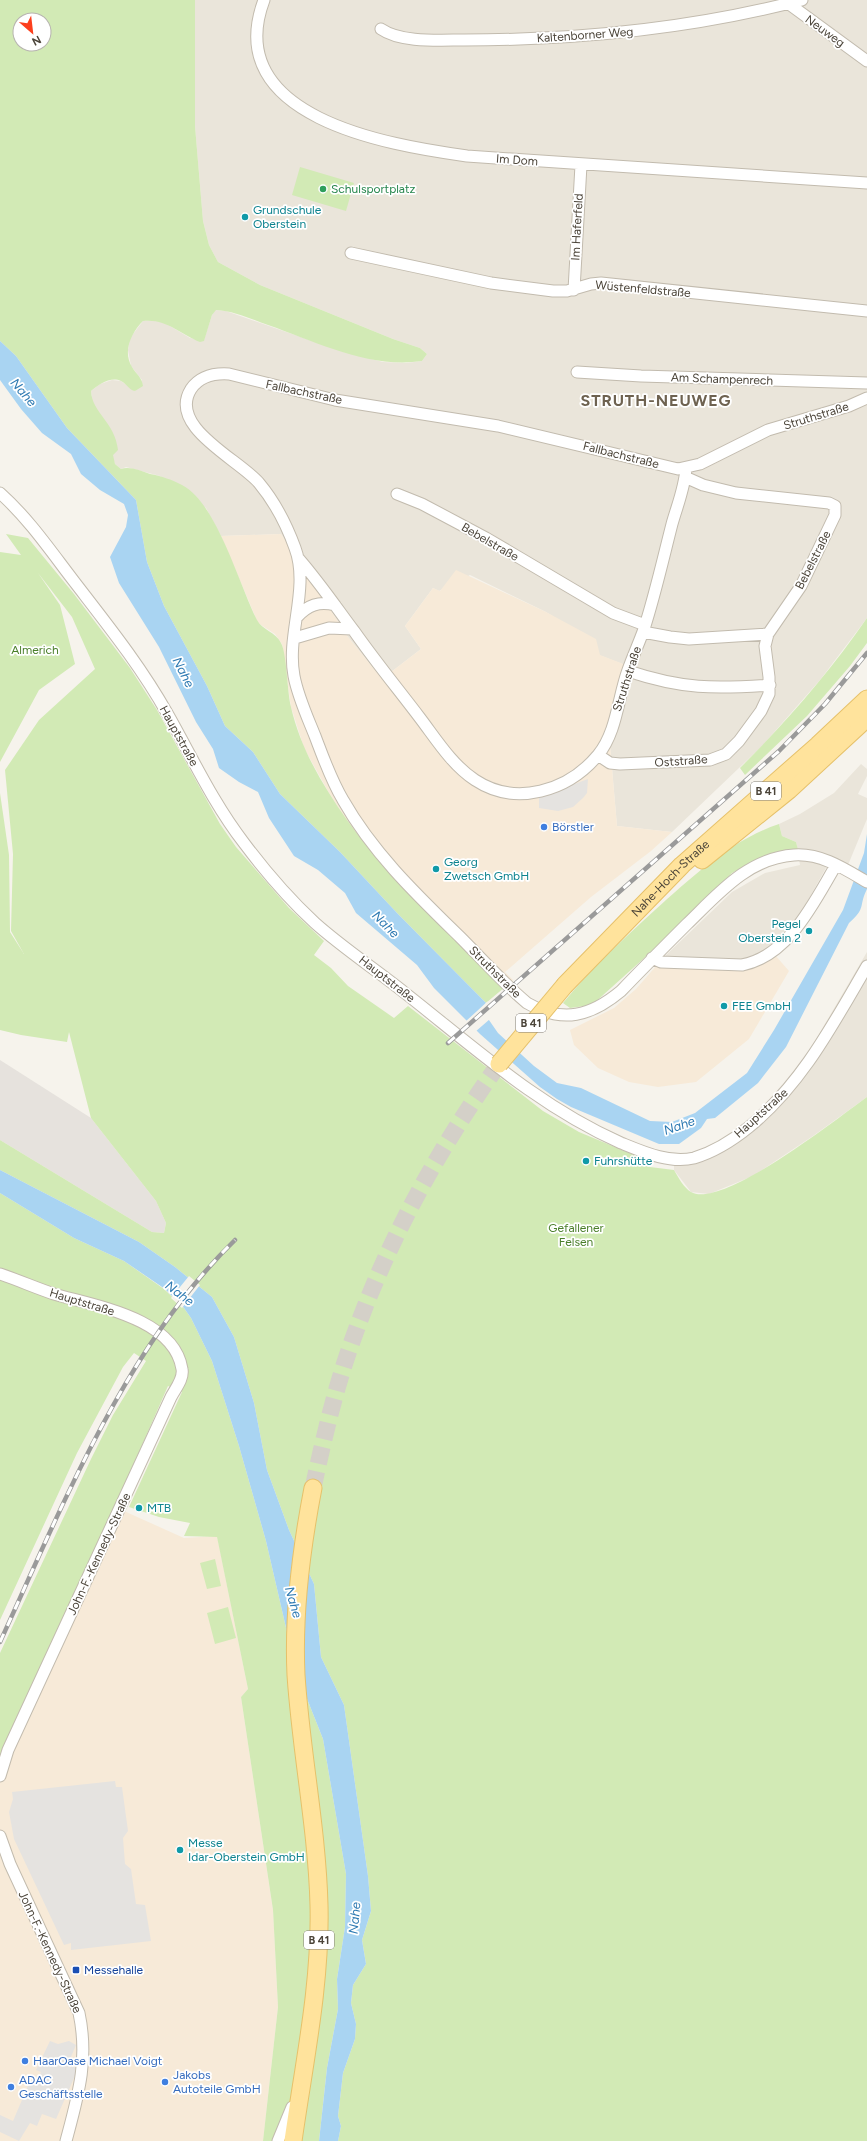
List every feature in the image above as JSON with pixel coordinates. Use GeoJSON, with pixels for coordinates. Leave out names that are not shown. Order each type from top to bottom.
{"type":"FeatureCollection","features":[{"type":"Feature","properties":{"kind":"main road","name":"Nahe-Hoch-Straße"},"geometry":{"type":"LineString","coordinates":[[640,907],[700,848],[818,745],[867,698]]}},
{"type":"Feature","properties":{"kind":"main road","name":"Nahe-Hoch-Straße"},"geometry":{"type":"LineString","coordinates":[[640,907],[756,818],[829,755],[867,718]]}},
{"type":"Feature","properties":{"kind":"main road","name":"B 41"},"geometry":{"type":"LineString","coordinates":[[499,1064],[564,984],[640,907]]}},
{"type":"Feature","properties":{"kind":"main road","name":"B 41"},"geometry":{"type":"LineString","coordinates":[[293,2141],[304,2068],[318,1952],[319,1905],[317,1861],[297,1687],[296,1645],[299,1579],[305,1528],[313,1488]]}},
{"type":"Feature","properties":{"kind":"street","name":"Im Dom"},"geometry":{"type":"LineString","coordinates":[[264,0],[256,25],[257,48],[260,60],[272,83],[280,93],[304,110],[371,138],[434,151],[474,156],[581,165],[867,182]]}},
{"type":"Feature","properties":{"kind":"street","name":"Kaltenborner Weg"},"geometry":{"type":"LineString","coordinates":[[381,29],[397,37],[439,40],[563,38],[692,24],[786,2],[802,0]]}},
{"type":"Feature","properties":{"kind":"street","name":"Neuweg"},"geometry":{"type":"LineString","coordinates":[[786,2],[867,61]]}},
{"type":"Feature","properties":{"kind":"street","name":"Im Haferfeld"},"geometry":{"type":"LineString","coordinates":[[574,290],[581,165]]}},
{"type":"Feature","properties":{"kind":"street","name":"Wüstenfeldstraße"},"geometry":{"type":"LineString","coordinates":[[351,253],[491,283],[553,291],[574,290],[591,284],[601,283],[867,311]]}},
{"type":"Feature","properties":{"kind":"street","name":"Am Schampenrech"},"geometry":{"type":"LineString","coordinates":[[577,372],[641,376],[867,383]]}},
{"type":"Feature","properties":{"kind":"street","name":"Fallbachstraße"},"geometry":{"type":"LineString","coordinates":[[297,617],[300,572],[299,559],[287,529],[258,482],[238,463],[208,441],[192,424],[188,415],[188,399],[194,386],[200,379],[220,373],[229,374],[335,400],[498,426],[671,468],[686,473]]}},
{"type":"Feature","properties":{"kind":"street","name":"Struthstraße"},"geometry":{"type":"LineString","coordinates":[[299,559],[448,754],[464,772],[485,786],[508,794],[536,794],[566,780],[598,755],[611,730],[628,670],[644,628],[686,473],[700,464],[768,430],[849,406],[867,398]]}},
{"type":"Feature","properties":{"kind":"street","name":"Bebelstraße"},"geometry":{"type":"LineString","coordinates":[[397,494],[422,504],[486,538],[613,613],[644,628],[670,637],[689,638],[768,634],[801,586],[811,567],[835,515],[835,506],[822,501],[736,493],[703,485],[686,473]]}},
{"type":"Feature","properties":{"kind":"street","name":"Hauptstraße"},"geometry":{"type":"LineString","coordinates":[[0,493],[16,509],[54,555],[138,666],[167,712],[230,824],[260,863],[296,903],[329,934],[533,1094],[585,1126],[634,1148],[670,1159],[694,1158],[720,1146],[755,1122],[788,1091],[824,1039],[867,966]]}},
{"type":"Feature","properties":{"kind":"street"},"geometry":{"type":"LineString","coordinates":[[297,617],[312,605],[320,603],[335,605]]}},
{"type":"Feature","properties":{"kind":"street","name":"Struthstraße"},"geometry":{"type":"LineString","coordinates":[[297,617],[294,675],[298,691],[332,779],[347,806],[370,841],[395,872],[518,996],[538,1009],[551,1014],[570,1015],[584,1013],[607,1002],[727,885],[754,867],[795,855],[822,859],[867,882]]}},
{"type":"Feature","properties":{"kind":"street"},"geometry":{"type":"LineString","coordinates":[[295,638],[330,628],[352,629]]}},
{"type":"Feature","properties":{"kind":"street","name":"Oststraße"},"geometry":{"type":"LineString","coordinates":[[598,755],[610,763],[620,764],[698,762],[718,758],[732,748],[750,727],[766,702],[770,685],[765,646],[768,634]]}},
{"type":"Feature","properties":{"kind":"street"},"geometry":{"type":"LineString","coordinates":[[628,670],[656,680],[686,686],[723,688],[770,685]]}},
{"type":"Feature","properties":{"kind":"street"},"geometry":{"type":"LineString","coordinates":[[652,958],[661,962],[742,965],[753,963],[788,938],[801,923],[840,867]]}},
{"type":"Feature","properties":{"kind":"street","name":"Hauptstraße"},"geometry":{"type":"LineString","coordinates":[[0,1274],[54,1293],[110,1309],[145,1325],[162,1336]]}},
{"type":"Feature","properties":{"kind":"street","name":"John-F.-Kennedy-Straße"},"geometry":{"type":"LineString","coordinates":[[0,1776],[8,1750],[171,1397],[180,1381],[182,1371],[178,1358],[173,1348],[162,1336]]}},
{"type":"Feature","properties":{"kind":"street","name":"John-F.-Kennedy-Straße"},"geometry":{"type":"LineString","coordinates":[[0,1836],[10,1864],[79,2013],[84,2057],[81,2084],[66,2141]]}},
{"type":"Feature","properties":{"kind":"street"},"geometry":{"type":"LineString","coordinates":[[278,2141],[291,2112],[304,2068]]}},
{"type":"Feature","properties":{"kind":"shaded area"},"geometry":{"type":"Polygon","coordinates":[[[195,0],[867,0],[867,618],[820,680],[762,746],[672,832],[617,826],[608,722],[625,665],[599,655],[570,627],[546,612],[470,575],[439,591],[433,588],[405,626],[421,649],[382,679],[348,637],[281,534],[221,536],[206,508],[160,476],[126,467],[121,469],[115,464],[92,401],[91,391],[100,384],[112,380],[121,381],[135,391],[142,380],[131,366],[128,350],[130,338],[143,321],[153,320],[165,323],[190,338],[204,340],[215,310],[226,311],[344,352],[383,362],[406,363],[422,361],[427,354],[420,348],[393,339],[260,285],[218,262],[209,245],[203,221],[195,126],[195,0]]]}},
{"type":"Feature","properties":{"kind":"shaded area"},"geometry":{"type":"Polygon","coordinates":[[[281,534],[348,637],[382,679],[421,649],[405,626],[433,588],[440,591],[456,570],[546,612],[596,639],[600,655],[626,665],[608,722],[617,826],[672,832],[651,851],[591,897],[505,972],[513,980],[505,987],[385,867],[356,834],[329,793],[304,748],[291,707],[282,644],[275,634],[258,623],[221,536],[281,534]]]}},
{"type":"Feature","properties":{"kind":"shaded area"},"geometry":{"type":"Polygon","coordinates":[[[861,764],[867,769],[867,776],[858,794],[867,798],[867,819],[848,865],[832,857],[796,922],[772,949],[746,960],[664,957],[732,892],[765,873],[800,865],[796,842],[782,836],[779,824],[800,814],[834,793],[861,764]]]}},
{"type":"Feature","properties":{"kind":"shaded area"},"geometry":{"type":"Polygon","coordinates":[[[588,779],[587,793],[573,807],[558,811],[539,808],[539,797],[588,779]]]}},
{"type":"Feature","properties":{"kind":"shaded area"},"geometry":{"type":"Polygon","coordinates":[[[867,952],[867,1097],[813,1136],[753,1176],[709,1194],[691,1192],[674,1170],[674,1155],[693,1153],[727,1136],[748,1123],[781,1090],[808,1053],[867,952]]]}},
{"type":"Feature","properties":{"kind":"shaded area"},"geometry":{"type":"Polygon","coordinates":[[[775,955],[789,971],[749,1039],[696,1082],[658,1087],[629,1082],[598,1068],[574,1045],[570,1030],[614,1008],[636,989],[657,965],[752,967],[775,955]]]}},
{"type":"Feature","properties":{"kind":"shaded area"},"geometry":{"type":"Polygon","coordinates":[[[0,1060],[91,1118],[156,1201],[166,1223],[164,1233],[152,1232],[0,1140],[0,1060]]]}},
{"type":"Feature","properties":{"kind":"shaded area"},"geometry":{"type":"Polygon","coordinates":[[[115,1507],[184,1538],[217,1536],[248,1689],[241,1697],[273,1910],[278,2007],[263,2141],[0,2141],[0,1756],[115,1507]]]}},
{"type":"Feature","properties":{"kind":"shaded area"},"geometry":{"type":"Polygon","coordinates":[[[115,1781],[116,1787],[122,1787],[128,1831],[123,1838],[125,1864],[131,1869],[136,1904],[145,1905],[151,1941],[71,1950],[71,1943],[64,1945],[14,1839],[9,1812],[13,1799],[12,1792],[115,1781]]]}},
{"type":"Feature","properties":{"kind":"shaded area"},"geometry":{"type":"Polygon","coordinates":[[[50,2041],[58,2044],[69,2041],[76,2045],[68,2064],[78,2069],[56,2119],[42,2114],[37,2126],[30,2123],[19,2141],[0,2132],[0,2115],[13,2121],[30,2081],[36,2084],[41,2072],[36,2070],[50,2041]]]}},
{"type":"Feature","properties":{"kind":"green space"},"geometry":{"type":"Polygon","coordinates":[[[0,0],[195,0],[195,126],[203,221],[209,245],[218,262],[260,285],[393,339],[420,348],[427,354],[422,361],[382,361],[363,358],[324,346],[242,316],[216,310],[212,315],[204,341],[200,342],[166,324],[143,321],[132,336],[128,348],[128,355],[129,361],[140,378],[143,386],[135,391],[121,381],[113,379],[109,380],[101,383],[91,391],[92,399],[95,406],[113,432],[116,440],[118,450],[113,455],[115,464],[121,469],[136,469],[167,478],[178,483],[195,495],[206,509],[226,546],[257,620],[262,626],[276,636],[281,643],[285,655],[290,700],[294,718],[306,752],[317,773],[347,820],[367,846],[434,919],[505,987],[486,1003],[397,913],[340,852],[280,794],[253,752],[225,726],[207,686],[164,606],[147,562],[136,500],[67,428],[16,356],[0,341],[0,0]]]}},
{"type":"Feature","properties":{"kind":"green space","name":"Schulsportplatz"},"geometry":{"type":"Polygon","coordinates":[[[300,167],[354,183],[346,211],[292,195],[300,167]]]}},
{"type":"Feature","properties":{"kind":"green space"},"geometry":{"type":"Polygon","coordinates":[[[6,534],[28,538],[74,594],[130,668],[157,710],[220,824],[236,847],[289,908],[324,941],[314,955],[331,968],[348,986],[394,1018],[408,1006],[543,1111],[579,1132],[651,1162],[650,1167],[674,1170],[679,1179],[691,1192],[706,1194],[728,1188],[753,1175],[807,1141],[867,1097],[867,2141],[338,2141],[341,2126],[338,2116],[343,2073],[355,2039],[356,2024],[351,2003],[353,1985],[366,1964],[362,1940],[371,1911],[368,1876],[344,1705],[321,1657],[314,1584],[289,1530],[267,1470],[254,1403],[234,1337],[212,1297],[175,1267],[139,1242],[0,1170],[0,1140],[152,1232],[164,1233],[166,1223],[156,1201],[91,1118],[69,1032],[67,1042],[21,1035],[0,1030],[0,793],[9,855],[10,932],[24,954],[11,931],[13,854],[5,770],[39,720],[95,669],[72,617],[38,573],[60,605],[75,664],[39,690],[0,762],[0,552],[21,555],[6,534]]]}},
{"type":"Feature","properties":{"kind":"green space"},"geometry":{"type":"Polygon","coordinates":[[[867,618],[867,643],[850,666],[807,716],[745,775],[740,768],[807,696],[838,658],[867,618]]]}},
{"type":"Feature","properties":{"kind":"green space"},"geometry":{"type":"Polygon","coordinates":[[[779,824],[782,836],[796,842],[798,850],[757,859],[732,873],[682,924],[592,1005],[570,1008],[563,1003],[585,978],[619,944],[655,910],[698,873],[728,850],[761,831],[779,824]]]}},
{"type":"Feature","properties":{"kind":"green space"},"geometry":{"type":"Polygon","coordinates":[[[0,1193],[74,1238],[124,1261],[164,1289],[184,1308],[191,1318],[212,1361],[239,1446],[266,1541],[296,1671],[323,1739],[346,1874],[345,1927],[337,1979],[338,2009],[327,2068],[319,2141],[263,2141],[278,2007],[273,1910],[241,1697],[248,1689],[217,1537],[184,1536],[190,1523],[159,1517],[129,1507],[182,1392],[168,1386],[115,1507],[0,1756],[0,1653],[113,1415],[146,1361],[134,1353],[123,1367],[77,1453],[0,1620],[0,1193]]]}},
{"type":"Feature","properties":{"kind":"green space"},"geometry":{"type":"Polygon","coordinates":[[[215,1559],[221,1586],[207,1589],[200,1563],[215,1559]]]}},
{"type":"Feature","properties":{"kind":"green space"},"geometry":{"type":"Polygon","coordinates":[[[228,1607],[236,1638],[215,1644],[207,1613],[228,1607]]]}},
{"type":"Feature","properties":{"kind":"water","name":"Nahe"},"geometry":{"type":"Polygon","coordinates":[[[0,341],[16,356],[67,428],[136,500],[147,562],[164,606],[207,686],[225,726],[253,752],[280,794],[340,852],[397,913],[486,1003],[482,1010],[498,1033],[534,1066],[557,1083],[581,1088],[650,1121],[672,1122],[695,1113],[747,1073],[774,1030],[843,910],[864,853],[867,834],[867,889],[860,910],[855,918],[849,923],[786,1047],[758,1083],[715,1118],[707,1119],[701,1128],[679,1144],[659,1144],[571,1107],[540,1087],[480,1034],[434,988],[417,965],[356,913],[345,893],[318,870],[294,856],[269,818],[258,792],[239,782],[219,768],[213,749],[196,722],[159,647],[119,583],[110,557],[126,527],[128,515],[124,504],[100,490],[81,474],[71,454],[42,433],[21,409],[0,380],[0,341]]]}},
{"type":"Feature","properties":{"kind":"water","name":"Nahe"},"geometry":{"type":"Polygon","coordinates":[[[0,1170],[139,1242],[175,1267],[212,1297],[234,1337],[254,1403],[267,1470],[289,1530],[314,1584],[321,1657],[344,1705],[368,1876],[371,1911],[362,1940],[366,1964],[353,1985],[351,2003],[356,2024],[355,2039],[343,2073],[338,2116],[341,2126],[338,2141],[319,2141],[327,2068],[338,2009],[337,1979],[345,1927],[346,1874],[323,1739],[296,1671],[266,1541],[239,1446],[212,1361],[191,1318],[184,1308],[165,1289],[124,1261],[74,1238],[0,1193],[0,1170]]]}},
{"type":"Feature","properties":{"kind":"pier"},"geometry":{"type":"Polygon","coordinates":[[[488,1001],[484,1010],[490,1019],[475,1032],[465,1022],[488,1001]]]}},
{"type":"Feature","properties":{"kind":"pier"},"geometry":{"type":"Polygon","coordinates":[[[189,1276],[200,1285],[182,1308],[171,1298],[189,1276]]]}},
{"type":"Feature","properties":{"kind":"tunnel"},"geometry":{"type":"LineString","coordinates":[[313,1488],[336,1392],[354,1336],[383,1264],[399,1229],[436,1161],[456,1128],[499,1064]]}},
{"type":"Feature","properties":{"kind":"railway"},"geometry":{"type":"LineString","coordinates":[[448,1043],[779,751],[825,704],[867,653]]}},
{"type":"Feature","properties":{"kind":"railway"},"geometry":{"type":"LineString","coordinates":[[0,1642],[73,1483],[129,1378],[161,1329],[196,1282],[235,1240]]}},
{"type":"Feature","properties":{"kind":"place","name":"Schulsportplatz"},"geometry":{"type":"Point","coordinates":[323,189]}},
{"type":"Feature","properties":{"kind":"place","name":"Grundschule Oberstein"},"geometry":{"type":"Point","coordinates":[245,217]}},
{"type":"Feature","properties":{"kind":"place","name":"Börstler"},"geometry":{"type":"Point","coordinates":[544,827]}},
{"type":"Feature","properties":{"kind":"place","name":"Georg Zwetsch GmbH"},"geometry":{"type":"Point","coordinates":[436,869]}},
{"type":"Feature","properties":{"kind":"place","name":"Pegel Oberstein 2"},"geometry":{"type":"Point","coordinates":[809,931]}},
{"type":"Feature","properties":{"kind":"place","name":"FEE GmbH"},"geometry":{"type":"Point","coordinates":[724,1006]}},
{"type":"Feature","properties":{"kind":"place","name":"Fuhrshütte"},"geometry":{"type":"Point","coordinates":[586,1161]}},
{"type":"Feature","properties":{"kind":"place","name":"MTB"},"geometry":{"type":"Point","coordinates":[139,1508]}},
{"type":"Feature","properties":{"kind":"place","name":"Messe Idar-Oberstein GmbH"},"geometry":{"type":"Point","coordinates":[180,1850]}},
{"type":"Feature","properties":{"kind":"place","name":"Messehalle"},"geometry":{"type":"Point","coordinates":[76,1970]}},
{"type":"Feature","properties":{"kind":"place","name":"HaarOase Michael Voigt"},"geometry":{"type":"Point","coordinates":[25,2061]}},
{"type":"Feature","properties":{"kind":"place","name":"Jakobs Autoteile GmbH"},"geometry":{"type":"Point","coordinates":[165,2082]}},
{"type":"Feature","properties":{"kind":"place","name":"ADAC Geschäftsstelle"},"geometry":{"type":"Point","coordinates":[11,2087]}},
{"type":"Feature","properties":{"kind":"district","name":"STRUTH-NEUWEG"},"geometry":{"type":"Point","coordinates":[656,400]}},
{"type":"Feature","properties":{"kind":"park label","name":"Almerich"},"geometry":{"type":"Point","coordinates":[35,650]}},
{"type":"Feature","properties":{"kind":"park label","name":"Gefallener Felsen"},"geometry":{"type":"Point","coordinates":[576,1235]}}]}
